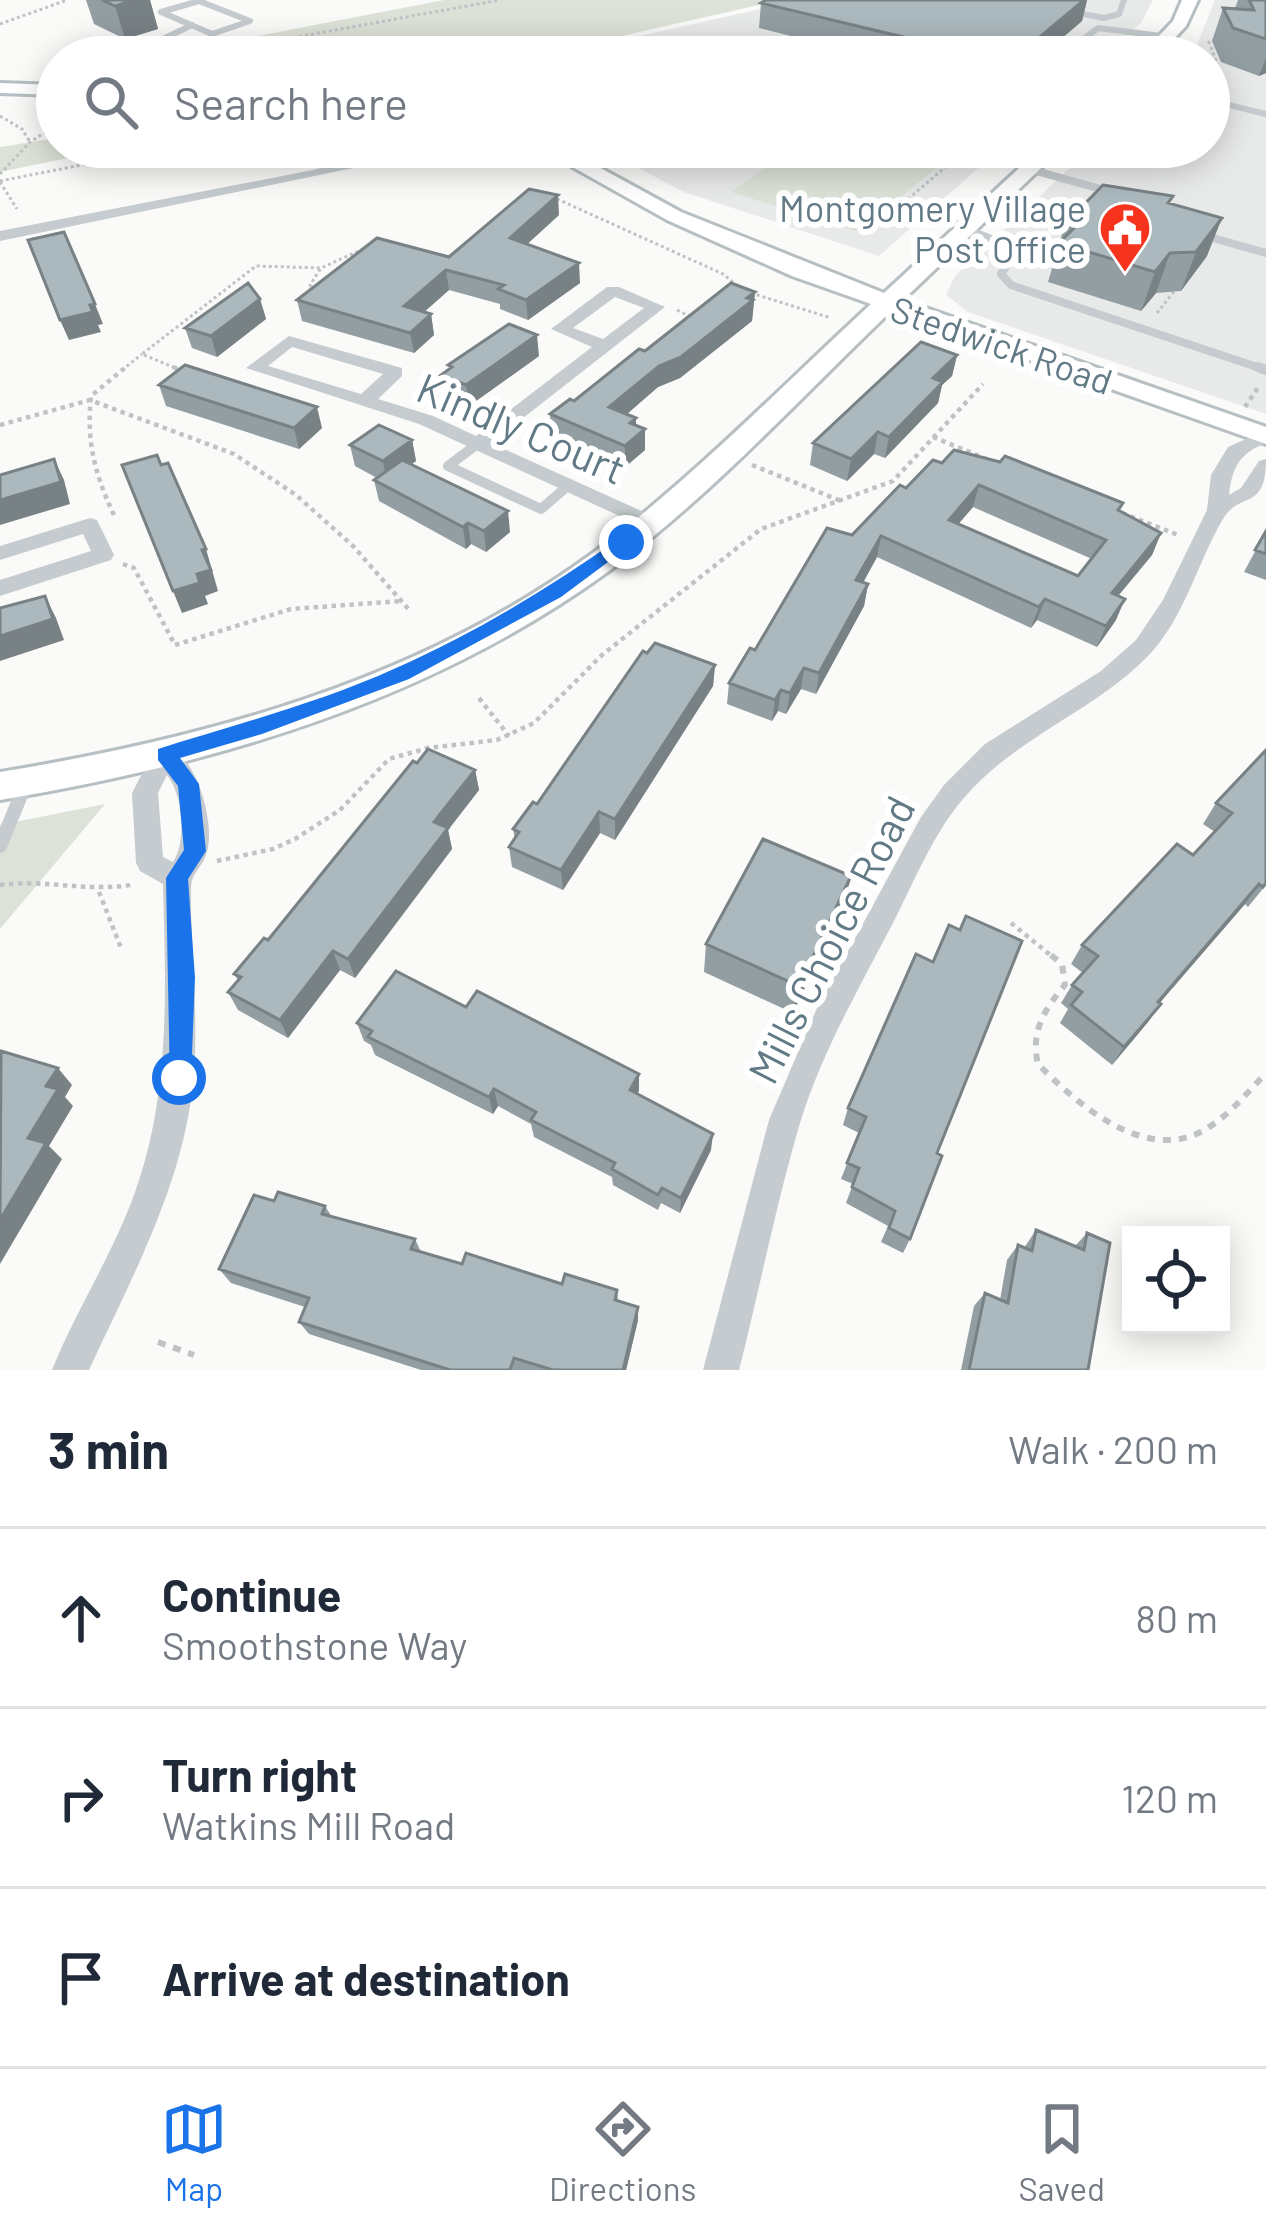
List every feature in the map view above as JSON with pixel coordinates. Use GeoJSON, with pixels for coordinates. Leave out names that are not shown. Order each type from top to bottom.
{"type":"FeatureCollection","features":[{"type":"Feature","properties":{"kind":"street"},"geometry":{"type":"LineString","coordinates":[[1170,36],[1190,0]]}},
{"type":"Feature","properties":{"kind":"street"},"geometry":{"type":"LineString","coordinates":[[0,88],[36,89]]}},
{"type":"Feature","properties":{"kind":"street"},"geometry":{"type":"LineString","coordinates":[[0,236],[239,191],[314,168]]}},
{"type":"Feature","properties":{"kind":"street","name":"Stedwick Road"},"geometry":{"type":"LineString","coordinates":[[588,168],[741,247],[887,304],[1266,436]]}},
{"type":"Feature","properties":{"kind":"street"},"geometry":{"type":"LineString","coordinates":[[13,784],[165,754],[255,728],[402,674],[555,593],[650,523],[1029,169]]}},
{"type":"Feature","properties":{"kind":"street"},"geometry":{"type":"LineString","coordinates":[[606,346],[560,328],[613,291],[656,307]]}},
{"type":"Feature","properties":{"kind":"street"},"geometry":{"type":"LineString","coordinates":[[480,442],[656,307]]}},
{"type":"Feature","properties":{"kind":"street","name":"Kindly Court"},"geometry":{"type":"LineString","coordinates":[[365,401],[396,372],[289,340],[255,368],[480,442],[650,523]]}},
{"type":"Feature","properties":{"kind":"street","name":"Mills Choice Road"},"geometry":{"type":"LineString","coordinates":[[722,1370],[785,1120],[828,1018],[930,825],[953,792],[994,751],[1135,656],[1160,626],[1201,544],[1217,510],[1221,475],[1238,447],[1266,436]]}},
{"type":"Feature","properties":{"kind":"street","name":"Mills Choice Road"},"geometry":{"type":"LineString","coordinates":[[1217,510],[1248,493],[1266,465]]}},
{"type":"Feature","properties":{"kind":"street"},"geometry":{"type":"LineString","coordinates":[[0,553],[90,525],[103,555],[0,588]]}},
{"type":"Feature","properties":{"kind":"street"},"geometry":{"type":"LineString","coordinates":[[165,754],[145,795],[150,862],[176,874]]}},
{"type":"Feature","properties":{"kind":"street"},"geometry":{"type":"LineString","coordinates":[[70,1370],[147,1206],[174,1107],[183,999],[176,874],[195,851],[189,784],[165,754]]}},
{"type":"Feature","properties":{"kind":"lane"},"geometry":{"type":"LineString","coordinates":[[1067,0],[1066,10],[1100,17],[1118,15],[1124,0]]}},
{"type":"Feature","properties":{"kind":"lane"},"geometry":{"type":"LineString","coordinates":[[169,36],[192,25],[212,34],[250,21],[199,1],[161,12],[192,25]]}},
{"type":"Feature","properties":{"kind":"lane"},"geometry":{"type":"LineString","coordinates":[[1089,36],[1102,27],[1162,36]]}},
{"type":"Feature","properties":{"kind":"lane"},"geometry":{"type":"LineString","coordinates":[[1230,105],[1266,114]]}},
{"type":"Feature","properties":{"kind":"lane"},"geometry":{"type":"LineString","coordinates":[[1029,169],[1135,199]]}},
{"type":"Feature","properties":{"kind":"lane"},"geometry":{"type":"LineString","coordinates":[[966,229],[1010,247],[1012,256],[1001,277],[1040,296],[1266,374]]}},
{"type":"Feature","properties":{"kind":"lane"},"geometry":{"type":"LineString","coordinates":[[1189,230],[1266,253]]}},
{"type":"Feature","properties":{"kind":"lane"},"geometry":{"type":"LineString","coordinates":[[480,442],[448,466],[541,509],[570,484]]}},
{"type":"Feature","properties":{"kind":"lane"},"geometry":{"type":"LineString","coordinates":[[0,846],[13,784]]}},
{"type":"Feature","properties":{"kind":"path"},"geometry":{"type":"LineString","coordinates":[[0,23],[67,0]]}},
{"type":"Feature","properties":{"kind":"path"},"geometry":{"type":"LineString","coordinates":[[302,36],[500,0]]}},
{"type":"Feature","properties":{"kind":"path"},"geometry":{"type":"LineString","coordinates":[[0,116],[22,129],[30,142]]}},
{"type":"Feature","properties":{"kind":"path"},"geometry":{"type":"LineString","coordinates":[[0,174],[36,138]]}},
{"type":"Feature","properties":{"kind":"path"},"geometry":{"type":"LineString","coordinates":[[17,209],[0,181],[66,168]]}},
{"type":"Feature","properties":{"kind":"path"},"geometry":{"type":"LineString","coordinates":[[908,199],[944,168]]}},
{"type":"Feature","properties":{"kind":"path"},"geometry":{"type":"LineString","coordinates":[[556,199],[723,274],[744,292]]}},
{"type":"Feature","properties":{"kind":"path"},"geometry":{"type":"LineString","coordinates":[[0,425],[90,400],[256,266],[321,268],[372,245]]}},
{"type":"Feature","properties":{"kind":"path"},"geometry":{"type":"LineString","coordinates":[[313,301],[310,285],[321,268]]}},
{"type":"Feature","properties":{"kind":"path"},"geometry":{"type":"LineString","coordinates":[[656,307],[659,303],[689,316],[728,289],[831,318]]}},
{"type":"Feature","properties":{"kind":"path"},"geometry":{"type":"LineString","coordinates":[[1156,316],[1176,290]]}},
{"type":"Feature","properties":{"kind":"path"},"geometry":{"type":"LineString","coordinates":[[142,354],[196,377]]}},
{"type":"Feature","properties":{"kind":"path"},"geometry":{"type":"LineString","coordinates":[[1244,408],[1266,374]]}},
{"type":"Feature","properties":{"kind":"path"},"geometry":{"type":"LineString","coordinates":[[0,885],[38,880],[98,890],[273,849],[340,810],[388,759],[509,736],[534,723],[602,655],[761,529],[893,481],[983,384]]}},
{"type":"Feature","properties":{"kind":"path"},"geometry":{"type":"LineString","coordinates":[[90,400],[86,434],[93,474],[114,515],[90,525]]}},
{"type":"Feature","properties":{"kind":"path"},"geometry":{"type":"LineString","coordinates":[[90,400],[234,454],[296,495],[353,545],[411,612]]}},
{"type":"Feature","properties":{"kind":"path"},"geometry":{"type":"LineString","coordinates":[[933,437],[994,462]]}},
{"type":"Feature","properties":{"kind":"path"},"geometry":{"type":"LineString","coordinates":[[752,465],[843,502]]}},
{"type":"Feature","properties":{"kind":"path"},"geometry":{"type":"LineString","coordinates":[[1118,511],[1201,544]]}},
{"type":"Feature","properties":{"kind":"path"},"geometry":{"type":"LineString","coordinates":[[103,555],[134,568],[175,644],[291,609],[401,601]]}},
{"type":"Feature","properties":{"kind":"path"},"geometry":{"type":"LineString","coordinates":[[479,698],[509,736]]}},
{"type":"Feature","properties":{"kind":"path"},"geometry":{"type":"LineString","coordinates":[[98,890],[121,948]]}},
{"type":"Feature","properties":{"kind":"path"},"geometry":{"type":"LineString","coordinates":[[1011,923],[1062,964],[1065,985],[1050,1001],[1035,1034],[1038,1064],[1104,1120],[1146,1136],[1189,1138],[1225,1115],[1266,1073]]}},
{"type":"Feature","properties":{"kind":"path"},"geometry":{"type":"LineString","coordinates":[[158,1342],[194,1355]]}},
{"type":"Feature","properties":{"kind":"shaded area"},"geometry":{"type":"Polygon","coordinates":[[[444,0],[780,0],[621,36],[258,36],[444,0]]]}},
{"type":"Feature","properties":{"kind":"shaded area"},"geometry":{"type":"Polygon","coordinates":[[[801,0],[1153,0],[1141,23],[1126,36],[639,36],[801,0]]]}},
{"type":"Feature","properties":{"kind":"shaded area"},"geometry":{"type":"Polygon","coordinates":[[[1215,0],[1266,0],[1266,414],[968,312],[946,295],[955,276],[1070,168],[1230,168],[1230,36],[1200,36],[1215,0]]]}},
{"type":"Feature","properties":{"kind":"shaded area"},"geometry":{"type":"Polygon","coordinates":[[[36,141],[36,165],[0,172],[0,147],[36,141]]]}},
{"type":"Feature","properties":{"kind":"shaded area"},"geometry":{"type":"Polygon","coordinates":[[[638,168],[978,168],[879,256],[684,192],[638,168]]]}},
{"type":"Feature","properties":{"kind":"shaded area"},"geometry":{"type":"Polygon","coordinates":[[[765,168],[936,168],[859,232],[731,192],[765,168]]]}},
{"type":"Feature","properties":{"kind":"shaded area"},"geometry":{"type":"Polygon","coordinates":[[[105,804],[0,929],[0,825],[105,804]]]}},
{"type":"Feature","properties":{"kind":"building"},"geometry":{"type":"Polygon","coordinates":[[[102,0],[135,0],[115,6],[102,0]]]}},
{"type":"Feature","properties":{"kind":"building"},"geometry":{"type":"Polygon","coordinates":[[[1084,0],[1041,36],[899,36],[761,3],[1084,0]]]}},
{"type":"Feature","properties":{"kind":"building"},"geometry":{"type":"Polygon","coordinates":[[[1249,0],[1266,0],[1266,39],[1233,28],[1223,8],[1254,10],[1249,0]]]}},
{"type":"Feature","properties":{"kind":"building"},"geometry":{"type":"Polygon","coordinates":[[[1103,185],[1173,196],[1168,203],[1222,218],[1196,252],[1170,253],[1155,272],[1059,243],[1075,227],[1065,224],[1103,185]]]}},
{"type":"Feature","properties":{"kind":"building"},"geometry":{"type":"Polygon","coordinates":[[[529,189],[558,195],[510,238],[579,263],[526,300],[498,289],[504,285],[446,270],[404,306],[431,314],[410,333],[297,300],[377,238],[449,257],[529,189]]]}},
{"type":"Feature","properties":{"kind":"building"},"geometry":{"type":"Polygon","coordinates":[[[64,232],[95,304],[90,305],[93,312],[60,320],[28,240],[64,232]]]}},
{"type":"Feature","properties":{"kind":"building"},"geometry":{"type":"Polygon","coordinates":[[[248,283],[260,299],[211,336],[185,328],[248,283]]]}},
{"type":"Feature","properties":{"kind":"building"},"geometry":{"type":"Polygon","coordinates":[[[731,283],[755,292],[747,298],[753,300],[609,407],[636,418],[630,423],[645,429],[625,446],[550,414],[570,399],[574,401],[639,349],[645,351],[731,283]]]}},
{"type":"Feature","properties":{"kind":"building"},"geometry":{"type":"Polygon","coordinates":[[[509,324],[537,335],[466,385],[441,375],[452,367],[448,365],[509,324]]]}},
{"type":"Feature","properties":{"kind":"building"},"geometry":{"type":"Polygon","coordinates":[[[921,342],[957,355],[933,378],[943,382],[889,437],[878,432],[851,459],[813,443],[921,342]]]}},
{"type":"Feature","properties":{"kind":"building"},"geometry":{"type":"Polygon","coordinates":[[[185,365],[317,407],[294,428],[159,385],[185,365]]]}},
{"type":"Feature","properties":{"kind":"building"},"geometry":{"type":"Polygon","coordinates":[[[379,425],[412,440],[383,461],[350,445],[379,425]]]}},
{"type":"Feature","properties":{"kind":"building"},"geometry":{"type":"Polygon","coordinates":[[[954,450],[1000,462],[1005,456],[1123,503],[1118,510],[1161,533],[1112,593],[1125,599],[1106,626],[1045,599],[1039,607],[881,536],[856,580],[868,584],[819,673],[804,668],[790,693],[781,690],[775,700],[729,683],[750,648],[755,650],[827,528],[852,535],[900,485],[906,488],[933,460],[942,463],[954,450]],[[979,485],[949,520],[1078,576],[1106,540],[979,485]]]}},
{"type":"Feature","properties":{"kind":"building"},"geometry":{"type":"Polygon","coordinates":[[[157,455],[161,465],[168,463],[211,570],[197,574],[200,583],[173,591],[122,465],[157,455]]]}},
{"type":"Feature","properties":{"kind":"building"},"geometry":{"type":"Polygon","coordinates":[[[54,459],[61,482],[0,500],[0,475],[54,459]]]}},
{"type":"Feature","properties":{"kind":"building"},"geometry":{"type":"Polygon","coordinates":[[[402,460],[508,511],[484,531],[468,523],[463,527],[374,480],[402,460]]]}},
{"type":"Feature","properties":{"kind":"building"},"geometry":{"type":"Polygon","coordinates":[[[1266,531],[1266,554],[1255,550],[1266,531]]]}},
{"type":"Feature","properties":{"kind":"building"},"geometry":{"type":"Polygon","coordinates":[[[45,596],[53,619],[0,636],[0,608],[45,596]]]}},
{"type":"Feature","properties":{"kind":"building"},"geometry":{"type":"Polygon","coordinates":[[[655,643],[715,665],[615,819],[599,812],[561,870],[509,847],[519,832],[513,829],[533,802],[537,804],[643,651],[647,653],[655,643]]]}},
{"type":"Feature","properties":{"kind":"building"},"geometry":{"type":"Polygon","coordinates":[[[428,749],[475,770],[434,822],[448,828],[348,959],[333,951],[280,1020],[228,992],[241,977],[234,974],[428,749]]]}},
{"type":"Feature","properties":{"kind":"building"},"geometry":{"type":"Polygon","coordinates":[[[1266,750],[1266,883],[1259,884],[1124,1047],[1071,1005],[1082,992],[1072,985],[1098,956],[1082,945],[1177,844],[1193,855],[1232,813],[1216,803],[1266,750]]]}},
{"type":"Feature","properties":{"kind":"building"},"geometry":{"type":"Polygon","coordinates":[[[763,839],[851,876],[799,986],[706,944],[763,839]]]}},
{"type":"Feature","properties":{"kind":"building"},"geometry":{"type":"Polygon","coordinates":[[[966,916],[1022,941],[937,1153],[942,1156],[910,1239],[889,1228],[895,1211],[852,1187],[859,1168],[847,1163],[866,1117],[848,1108],[916,954],[933,962],[949,925],[960,930],[966,916]]]}},
{"type":"Feature","properties":{"kind":"building"},"geometry":{"type":"Polygon","coordinates":[[[396,971],[466,1007],[477,991],[639,1074],[630,1090],[713,1134],[681,1198],[662,1188],[658,1195],[612,1169],[615,1163],[531,1120],[536,1112],[494,1089],[489,1097],[368,1037],[372,1031],[357,1023],[396,971]]]}},
{"type":"Feature","properties":{"kind":"building"},"geometry":{"type":"Polygon","coordinates":[[[1,1051],[58,1068],[46,1086],[58,1089],[28,1138],[46,1143],[0,1220],[1,1051]]]}},
{"type":"Feature","properties":{"kind":"building"},"geometry":{"type":"Polygon","coordinates":[[[278,1192],[325,1206],[322,1214],[415,1239],[411,1249],[462,1264],[466,1253],[562,1284],[565,1274],[617,1290],[615,1300],[638,1307],[623,1370],[553,1370],[514,1358],[510,1370],[450,1370],[299,1322],[309,1298],[219,1269],[254,1195],[274,1201],[278,1192]]]}},
{"type":"Feature","properties":{"kind":"building"},"geometry":{"type":"Polygon","coordinates":[[[1036,1230],[1084,1250],[1087,1233],[1110,1243],[1088,1370],[969,1370],[985,1293],[1008,1303],[1018,1245],[1032,1251],[1036,1230]]]}},
{"type":"Feature","properties":{"kind":"place","name":"Montgomery Village Post Office"},"geometry":{"type":"Point","coordinates":[1125,274]}},
{"type":"Feature","properties":{"kind":"route"},"geometry":{"type":"LineString","coordinates":[[179,1078],[183,978],[177,878],[195,851],[189,784],[165,754],[255,728],[402,674],[555,593],[626,542]]}}]}
